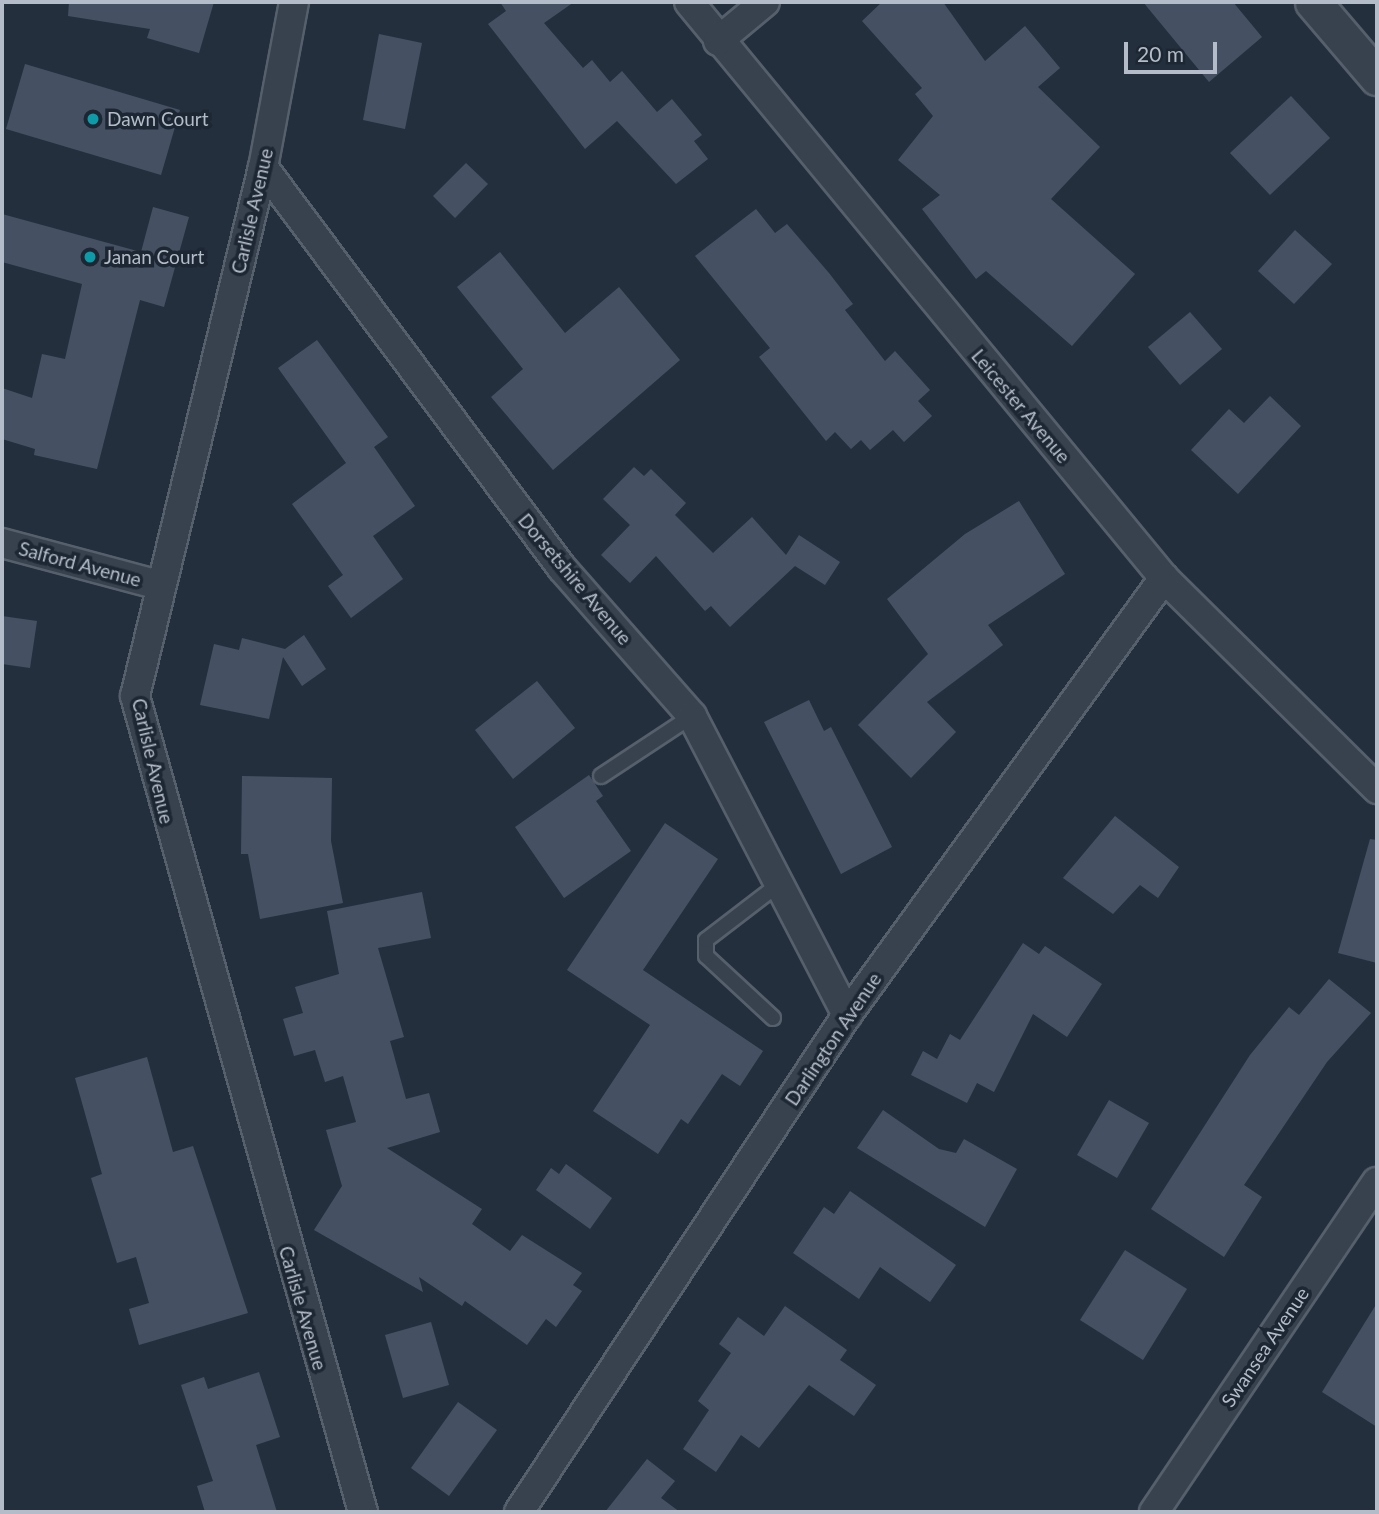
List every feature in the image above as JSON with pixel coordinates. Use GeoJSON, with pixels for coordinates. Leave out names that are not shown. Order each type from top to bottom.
{"type":"FeatureCollection","features":[{"type":"Feature","properties":{"kind":"street","name":"Carlisle Avenue"},"geometry":{"type":"LineString","coordinates":[[295,2],[263,167],[159,585],[135,696],[363,1512]]}},
{"type":"Feature","properties":{"kind":"street","name":"Leicester Avenue"},"geometry":{"type":"LineString","coordinates":[[689,2],[718,41],[1164,578],[1377,789]]}},
{"type":"Feature","properties":{"kind":"street"},"geometry":{"type":"LineString","coordinates":[[718,41],[765,2]]}},
{"type":"Feature","properties":{"kind":"street"},"geometry":{"type":"LineString","coordinates":[[1313,2],[1377,77]]}},
{"type":"Feature","properties":{"kind":"street","name":"Dorsetshire Avenue"},"geometry":{"type":"LineString","coordinates":[[263,167],[562,568],[692,716],[847,1015]]}},
{"type":"Feature","properties":{"kind":"street","name":"Salford Avenue"},"geometry":{"type":"LineString","coordinates":[[2,543],[159,585]]}},
{"type":"Feature","properties":{"kind":"street","name":"Darlington Avenue"},"geometry":{"type":"LineString","coordinates":[[519,1512],[847,1015],[1164,578]]}},
{"type":"Feature","properties":{"kind":"street","name":"Swansea Avenue"},"geometry":{"type":"LineString","coordinates":[[1154,1512],[1377,1182]]}},
{"type":"Feature","properties":{"kind":"lane"},"geometry":{"type":"LineString","coordinates":[[601,776],[692,716]]}},
{"type":"Feature","properties":{"kind":"lane"},"geometry":{"type":"LineString","coordinates":[[773,1018],[706,956],[706,940],[779,884]]}},
{"type":"Feature","properties":{"kind":"building"},"geometry":{"type":"Polygon","coordinates":[[[69,2],[214,2],[199,53],[147,38],[150,29],[68,16],[69,2]]]}},
{"type":"Feature","properties":{"kind":"building"},"geometry":{"type":"Polygon","coordinates":[[[500,2],[574,2],[544,23],[583,68],[592,60],[610,82],[622,71],[657,112],[672,99],[702,135],[694,141],[708,159],[676,184],[617,121],[585,149],[488,24],[506,11],[500,2]]]}},
{"type":"Feature","properties":{"kind":"building"},"geometry":{"type":"Polygon","coordinates":[[[882,2],[943,2],[985,61],[1025,26],[1060,68],[1038,87],[1100,147],[1051,199],[1135,274],[1072,346],[986,271],[976,279],[922,209],[940,195],[898,160],[933,116],[915,94],[922,88],[862,21],[882,2]]]}},
{"type":"Feature","properties":{"kind":"building"},"geometry":{"type":"Polygon","coordinates":[[[1143,2],[1233,2],[1262,37],[1209,82],[1143,2]]]}},
{"type":"Feature","properties":{"kind":"building"},"geometry":{"type":"Polygon","coordinates":[[[379,34],[422,43],[405,129],[363,120],[379,34]]]}},
{"type":"Feature","properties":{"kind":"building","name":"Dawn Court"},"geometry":{"type":"Polygon","coordinates":[[[25,64],[180,110],[161,175],[6,129],[25,64]]]}},
{"type":"Feature","properties":{"kind":"building"},"geometry":{"type":"Polygon","coordinates":[[[1291,96],[1330,138],[1270,195],[1230,153],[1291,96]]]}},
{"type":"Feature","properties":{"kind":"building"},"geometry":{"type":"Polygon","coordinates":[[[466,163],[488,184],[455,218],[433,196],[466,163]]]}},
{"type":"Feature","properties":{"kind":"building"},"geometry":{"type":"Polygon","coordinates":[[[153,207],[189,217],[164,307],[140,300],[97,469],[34,455],[35,449],[2,439],[2,388],[32,398],[42,354],[65,359],[82,284],[2,262],[2,214],[141,252],[153,207]]]}},
{"type":"Feature","properties":{"kind":"building"},"geometry":{"type":"Polygon","coordinates":[[[756,209],[775,233],[787,224],[829,273],[853,304],[845,310],[885,361],[895,351],[930,390],[918,401],[932,416],[904,442],[893,430],[870,450],[861,440],[851,449],[835,432],[826,441],[759,357],[770,348],[695,256],[756,209]]]}},
{"type":"Feature","properties":{"kind":"building"},"geometry":{"type":"Polygon","coordinates":[[[1295,230],[1332,264],[1294,304],[1258,271],[1295,230]]]}},
{"type":"Feature","properties":{"kind":"building"},"geometry":{"type":"Polygon","coordinates":[[[500,252],[565,333],[619,287],[680,360],[553,470],[491,397],[523,369],[457,287],[500,252]]]}},
{"type":"Feature","properties":{"kind":"building"},"geometry":{"type":"Polygon","coordinates":[[[1190,312],[1222,349],[1180,385],[1148,347],[1190,312]]]}},
{"type":"Feature","properties":{"kind":"building"},"geometry":{"type":"Polygon","coordinates":[[[317,340],[388,437],[374,447],[415,506],[373,536],[403,579],[351,618],[328,586],[343,575],[292,504],[346,463],[278,368],[317,340]]]}},
{"type":"Feature","properties":{"kind":"building"},"geometry":{"type":"Polygon","coordinates":[[[1270,396],[1301,426],[1238,494],[1191,450],[1229,409],[1244,423],[1270,396]]]}},
{"type":"Feature","properties":{"kind":"building"},"geometry":{"type":"Polygon","coordinates":[[[634,467],[644,476],[651,469],[686,503],[675,515],[713,553],[752,517],[786,555],[799,535],[840,562],[825,585],[795,566],[730,627],[711,606],[705,611],[656,556],[630,583],[601,555],[630,525],[603,499],[634,467]]]}},
{"type":"Feature","properties":{"kind":"building"},"geometry":{"type":"Polygon","coordinates":[[[1019,501],[1065,574],[988,625],[1003,645],[927,702],[956,732],[911,778],[858,725],[928,654],[887,599],[965,534],[1019,501]]]}},
{"type":"Feature","properties":{"kind":"building"},"geometry":{"type":"Polygon","coordinates":[[[2,616],[37,621],[30,668],[2,664],[2,616]]]}},
{"type":"Feature","properties":{"kind":"building"},"geometry":{"type":"Polygon","coordinates":[[[304,635],[326,669],[302,686],[283,657],[269,719],[200,705],[214,644],[239,650],[242,638],[285,649],[304,635]]]}},
{"type":"Feature","properties":{"kind":"building"},"geometry":{"type":"Polygon","coordinates":[[[537,681],[575,728],[513,779],[475,730],[537,681]]]}},
{"type":"Feature","properties":{"kind":"building"},"geometry":{"type":"Polygon","coordinates":[[[809,700],[824,731],[831,727],[892,847],[841,874],[764,722],[809,700]]]}},
{"type":"Feature","properties":{"kind":"building"},"geometry":{"type":"Polygon","coordinates":[[[589,775],[603,796],[596,801],[631,851],[564,898],[515,827],[589,775]]]}},
{"type":"Feature","properties":{"kind":"building"},"geometry":{"type":"Polygon","coordinates":[[[242,776],[332,778],[331,841],[343,903],[260,919],[248,854],[241,854],[242,776]]]}},
{"type":"Feature","properties":{"kind":"building"},"geometry":{"type":"Polygon","coordinates":[[[1115,816],[1179,867],[1158,898],[1140,885],[1113,914],[1063,878],[1115,816]]]}},
{"type":"Feature","properties":{"kind":"building"},"geometry":{"type":"Polygon","coordinates":[[[665,823],[718,859],[643,970],[763,1051],[740,1086],[722,1074],[688,1124],[681,1119],[658,1154],[593,1111],[650,1025],[567,970],[665,823]]]}},
{"type":"Feature","properties":{"kind":"building"},"geometry":{"type":"Polygon","coordinates":[[[1370,839],[1377,840],[1377,963],[1338,953],[1370,839]]]}},
{"type":"Feature","properties":{"kind":"building"},"geometry":{"type":"Polygon","coordinates":[[[422,892],[431,938],[378,948],[404,1037],[390,1041],[406,1099],[429,1093],[440,1132],[387,1148],[482,1209],[472,1224],[510,1251],[522,1235],[582,1273],[573,1285],[582,1291],[556,1327],[546,1319],[527,1345],[465,1301],[462,1306],[419,1277],[423,1292],[314,1230],[342,1186],[326,1130],[356,1122],[343,1076],[325,1082],[315,1050],[294,1056],[283,1019],[303,1013],[295,987],[339,974],[327,911],[422,892]]]}},
{"type":"Feature","properties":{"kind":"building"},"geometry":{"type":"Polygon","coordinates":[[[1023,943],[1039,954],[1045,946],[1102,984],[1067,1037],[1033,1014],[994,1092],[977,1083],[967,1103],[911,1075],[923,1051],[937,1059],[950,1034],[960,1040],[1023,943]]]}},
{"type":"Feature","properties":{"kind":"building"},"geometry":{"type":"Polygon","coordinates":[[[1329,979],[1371,1013],[1327,1062],[1244,1185],[1262,1197],[1224,1257],[1151,1209],[1250,1055],[1289,1007],[1299,1015],[1329,979]]]}},
{"type":"Feature","properties":{"kind":"building"},"geometry":{"type":"Polygon","coordinates":[[[147,1057],[173,1152],[193,1146],[248,1313],[139,1345],[129,1309],[149,1303],[136,1257],[117,1263],[91,1178],[102,1174],[75,1078],[147,1057]]]}},
{"type":"Feature","properties":{"kind":"building"},"geometry":{"type":"Polygon","coordinates":[[[1109,1100],[1149,1123],[1117,1178],[1077,1155],[1109,1100]]]}},
{"type":"Feature","properties":{"kind":"building"},"geometry":{"type":"Polygon","coordinates":[[[883,1110],[939,1149],[956,1153],[964,1139],[1017,1169],[985,1227],[857,1148],[883,1110]]]}},
{"type":"Feature","properties":{"kind":"building"},"geometry":{"type":"Polygon","coordinates":[[[566,1164],[612,1198],[590,1229],[536,1190],[551,1168],[559,1174],[566,1164]]]}},
{"type":"Feature","properties":{"kind":"building"},"geometry":{"type":"Polygon","coordinates":[[[850,1191],[956,1265],[930,1302],[880,1267],[859,1299],[793,1253],[824,1207],[834,1214],[850,1191]]]}},
{"type":"Feature","properties":{"kind":"building"},"geometry":{"type":"Polygon","coordinates":[[[1125,1250],[1187,1289],[1143,1360],[1080,1320],[1125,1250]]]}},
{"type":"Feature","properties":{"kind":"building"},"geometry":{"type":"Polygon","coordinates":[[[1377,1303],[1377,1427],[1322,1392],[1377,1303]]]}},
{"type":"Feature","properties":{"kind":"building"},"geometry":{"type":"Polygon","coordinates":[[[785,1306],[847,1350],[840,1360],[876,1385],[854,1416],[809,1385],[759,1448],[741,1435],[716,1472],[683,1449],[709,1410],[698,1401],[731,1353],[719,1344],[738,1317],[764,1336],[785,1306]]]}},
{"type":"Feature","properties":{"kind":"building"},"geometry":{"type":"Polygon","coordinates":[[[431,1322],[449,1385],[403,1398],[385,1335],[431,1322]]]}},
{"type":"Feature","properties":{"kind":"building"},"geometry":{"type":"Polygon","coordinates":[[[259,1372],[280,1437],[256,1445],[277,1512],[205,1512],[197,1486],[213,1481],[181,1385],[204,1377],[208,1389],[259,1372]]]}},
{"type":"Feature","properties":{"kind":"building"},"geometry":{"type":"Polygon","coordinates":[[[458,1402],[497,1430],[449,1496],[411,1468],[458,1402]]]}},
{"type":"Feature","properties":{"kind":"building"},"geometry":{"type":"Polygon","coordinates":[[[647,1459],[675,1481],[661,1498],[680,1512],[605,1512],[647,1459]]]}},
{"type":"Feature","properties":{"kind":"place","name":"Dawn Court"},"geometry":{"type":"Point","coordinates":[93,119]}},
{"type":"Feature","properties":{"kind":"place","name":"Janan Court"},"geometry":{"type":"Point","coordinates":[90,257]}}]}
